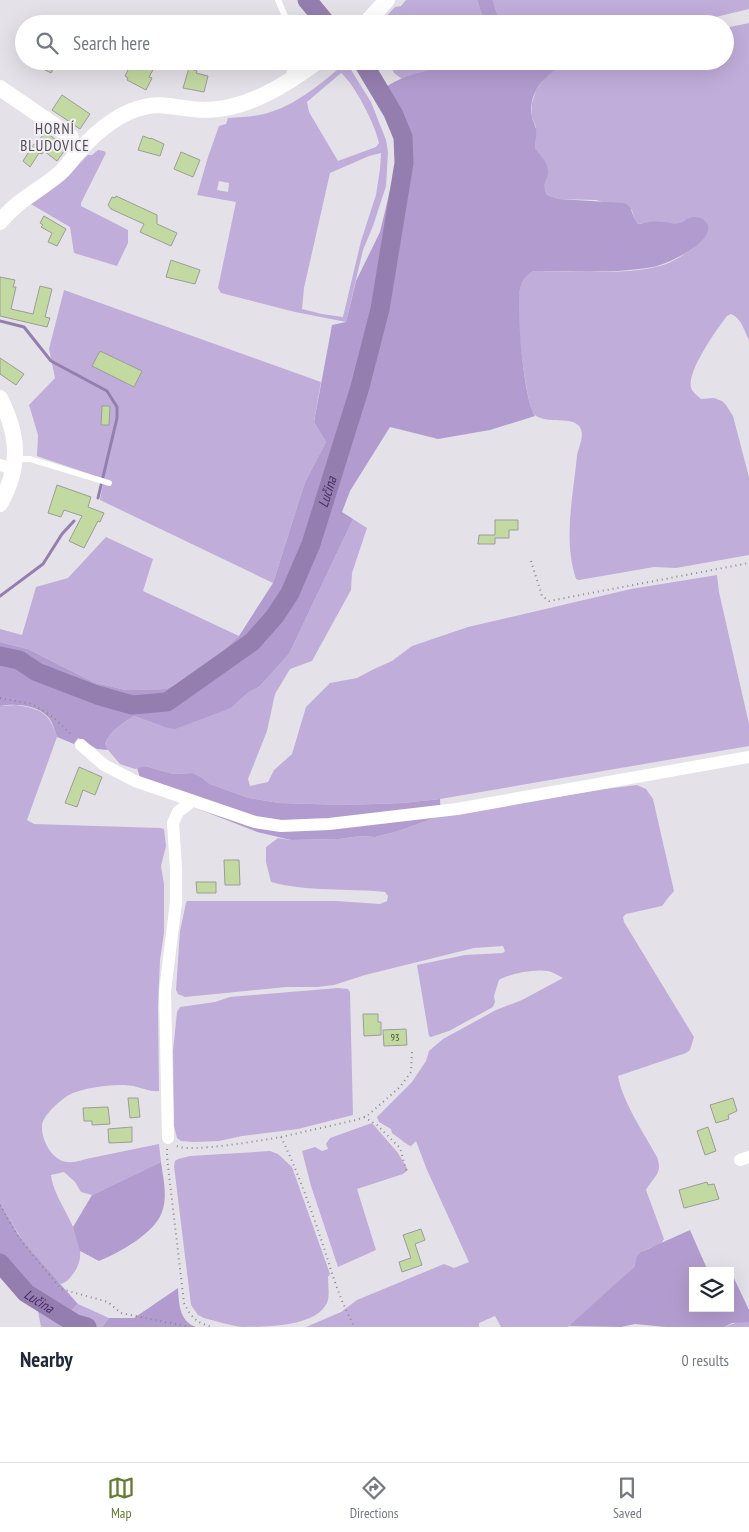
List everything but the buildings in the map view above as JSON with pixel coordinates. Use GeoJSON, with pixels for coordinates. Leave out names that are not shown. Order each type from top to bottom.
{"type":"FeatureCollection","features":[{"type":"Feature","properties":{"kind":"street"},"geometry":{"type":"LineString","coordinates":[[373,15],[387,0]]}},
{"type":"Feature","properties":{"kind":"street"},"geometry":{"type":"LineString","coordinates":[[0,222],[22,200],[58,175],[104,126],[136,109],[166,105],[197,110],[225,108],[262,96],[306,70]]}},
{"type":"Feature","properties":{"kind":"street"},"geometry":{"type":"LineString","coordinates":[[0,88],[70,136],[77,153]]}},
{"type":"Feature","properties":{"kind":"street"},"geometry":{"type":"LineString","coordinates":[[0,398],[13,433],[9,487],[0,504]]}},
{"type":"Feature","properties":{"kind":"street"},"geometry":{"type":"LineString","coordinates":[[81,745],[104,765],[135,781],[191,802],[255,822],[281,826],[329,824],[457,809],[749,757]]}},
{"type":"Feature","properties":{"kind":"street"},"geometry":{"type":"LineString","coordinates":[[168,1138],[165,991],[176,902],[173,823],[178,812],[191,802]]}},
{"type":"Feature","properties":{"kind":"lane"},"geometry":{"type":"LineString","coordinates":[[278,0],[285,15]]}},
{"type":"Feature","properties":{"kind":"lane"},"geometry":{"type":"LineString","coordinates":[[289,70],[290,80]]}},
{"type":"Feature","properties":{"kind":"lane"},"geometry":{"type":"LineString","coordinates":[[10,464],[30,459],[106,483]]}},
{"type":"Feature","properties":{"kind":"path"},"geometry":{"type":"LineString","coordinates":[[531,561],[542,596],[549,601],[749,563]]}},
{"type":"Feature","properties":{"kind":"path"},"geometry":{"type":"LineString","coordinates":[[0,698],[32,704],[53,717],[81,745]]}},
{"type":"Feature","properties":{"kind":"path"},"geometry":{"type":"LineString","coordinates":[[168,1138],[181,1148],[252,1142],[364,1117],[400,1087],[411,1072],[412,1051]]}},
{"type":"Feature","properties":{"kind":"path"},"geometry":{"type":"LineString","coordinates":[[364,1117],[377,1124],[400,1148],[406,1173]]}},
{"type":"Feature","properties":{"kind":"path"},"geometry":{"type":"LineString","coordinates":[[281,1137],[317,1226],[347,1314],[355,1327]]}},
{"type":"Feature","properties":{"kind":"path"},"geometry":{"type":"LineString","coordinates":[[168,1138],[167,1157],[184,1303],[190,1315],[196,1321],[213,1327]]}},
{"type":"Feature","properties":{"kind":"path"},"geometry":{"type":"LineString","coordinates":[[0,1205],[19,1238],[61,1289],[108,1302],[121,1313],[190,1327]]}},
{"type":"Feature","properties":{"kind":"shaded area"},"geometry":{"type":"Polygon","coordinates":[[[406,0],[477,0],[482,15],[387,15],[395,7],[401,6],[406,0]]]}},
{"type":"Feature","properties":{"kind":"shaded area"},"geometry":{"type":"Polygon","coordinates":[[[477,0],[493,0],[497,15],[482,15],[477,0]]]}},
{"type":"Feature","properties":{"kind":"shaded area"},"geometry":{"type":"Polygon","coordinates":[[[493,0],[749,0],[749,9],[724,15],[497,15],[493,0]]]}},
{"type":"Feature","properties":{"kind":"shaded area"},"geometry":{"type":"Polygon","coordinates":[[[749,23],[749,340],[737,318],[731,314],[727,316],[698,361],[691,380],[691,387],[701,399],[714,398],[722,401],[733,416],[749,477],[749,555],[676,568],[654,567],[579,580],[576,579],[572,564],[570,518],[577,456],[582,433],[579,426],[575,423],[542,419],[532,412],[523,367],[519,329],[518,311],[521,285],[526,276],[534,271],[602,272],[652,268],[676,259],[702,240],[685,220],[677,224],[650,222],[638,224],[635,221],[632,210],[596,200],[559,199],[547,195],[544,187],[547,176],[535,148],[536,127],[532,117],[532,103],[536,90],[545,78],[555,70],[734,70],[734,26],[749,23]]]}},
{"type":"Feature","properties":{"kind":"shaded area"},"geometry":{"type":"Polygon","coordinates":[[[337,70],[351,70],[371,102],[386,140],[388,152],[386,186],[363,250],[346,322],[295,312],[221,293],[218,288],[236,202],[197,195],[219,126],[226,124],[228,118],[259,115],[282,108],[304,96],[337,70]],[[341,73],[307,102],[309,112],[338,161],[376,147],[379,143],[364,105],[341,73]],[[381,153],[369,156],[330,173],[304,288],[302,309],[343,317],[361,241],[376,195],[381,153]],[[219,181],[217,190],[228,192],[229,183],[219,181]]]}},
{"type":"Feature","properties":{"kind":"shaded area"},"geometry":{"type":"Polygon","coordinates":[[[393,70],[430,70],[402,79],[393,70]]]}},
{"type":"Feature","properties":{"kind":"shaded area"},"geometry":{"type":"Polygon","coordinates":[[[430,70],[556,70],[537,89],[531,107],[536,128],[535,148],[548,168],[545,185],[547,195],[559,199],[624,203],[631,210],[638,224],[666,222],[677,224],[692,217],[697,217],[707,223],[707,233],[696,246],[687,252],[653,267],[608,271],[531,272],[523,281],[520,289],[519,315],[524,375],[527,393],[535,416],[490,430],[438,439],[390,427],[350,491],[342,512],[353,519],[289,654],[259,687],[249,692],[231,708],[175,729],[134,716],[111,734],[105,743],[108,750],[97,749],[78,738],[74,744],[57,737],[49,718],[39,710],[20,705],[0,706],[0,642],[28,649],[95,683],[126,690],[166,689],[195,676],[239,636],[273,583],[305,482],[326,442],[314,422],[332,325],[346,322],[356,281],[380,232],[400,148],[379,92],[410,75],[430,70]]]}},
{"type":"Feature","properties":{"kind":"shaded area"},"geometry":{"type":"Polygon","coordinates":[[[98,150],[106,153],[81,206],[128,230],[128,243],[117,266],[74,253],[70,227],[29,203],[65,178],[88,155],[92,155],[98,150]]]}},
{"type":"Feature","properties":{"kind":"shaded area"},"geometry":{"type":"Polygon","coordinates":[[[64,290],[321,382],[314,422],[326,442],[305,482],[273,583],[100,500],[104,479],[37,456],[38,435],[29,405],[55,378],[49,349],[64,290]]]}},
{"type":"Feature","properties":{"kind":"shaded area"},"geometry":{"type":"Polygon","coordinates":[[[353,519],[367,528],[352,573],[351,590],[312,661],[290,669],[275,694],[267,731],[248,779],[250,786],[268,782],[274,770],[292,754],[306,707],[330,683],[357,678],[392,661],[412,646],[468,627],[631,589],[717,575],[719,592],[749,724],[749,746],[440,799],[403,803],[345,805],[279,803],[249,798],[210,784],[193,773],[173,774],[145,766],[135,769],[120,764],[108,750],[105,743],[114,731],[134,716],[164,727],[231,708],[249,692],[259,687],[289,654],[353,519]]]}},
{"type":"Feature","properties":{"kind":"shaded area"},"geometry":{"type":"Polygon","coordinates":[[[106,537],[153,559],[143,591],[239,636],[195,676],[166,689],[126,690],[95,683],[28,649],[0,642],[0,629],[22,635],[36,587],[68,578],[106,537]]]}},
{"type":"Feature","properties":{"kind":"shaded area"},"geometry":{"type":"Polygon","coordinates":[[[16,705],[32,708],[43,713],[51,722],[57,737],[27,820],[34,824],[160,828],[164,829],[166,846],[161,866],[164,884],[164,933],[160,960],[158,1006],[159,1091],[122,1085],[96,1087],[79,1091],[59,1102],[46,1116],[42,1125],[43,1137],[49,1149],[52,1154],[62,1161],[77,1161],[159,1144],[161,1162],[92,1195],[81,1192],[75,1182],[64,1172],[51,1175],[59,1199],[72,1224],[80,1250],[79,1262],[73,1274],[61,1284],[43,1268],[19,1235],[0,1203],[0,706],[16,705]]]}},
{"type":"Feature","properties":{"kind":"shaded area"},"geometry":{"type":"Polygon","coordinates":[[[145,766],[173,774],[193,773],[210,784],[249,798],[279,803],[345,805],[403,803],[440,799],[441,816],[375,837],[291,840],[257,832],[193,807],[141,781],[137,768],[145,766]]]}},
{"type":"Feature","properties":{"kind":"shaded area"},"geometry":{"type":"Polygon","coordinates":[[[637,785],[646,789],[653,799],[674,891],[662,906],[626,914],[623,917],[624,922],[694,1037],[690,1050],[686,1053],[618,1076],[629,1107],[659,1163],[657,1175],[646,1190],[664,1239],[661,1244],[643,1251],[634,1267],[568,1327],[501,1327],[495,1316],[479,1323],[479,1327],[306,1327],[341,1312],[357,1300],[444,1264],[454,1268],[469,1262],[427,1170],[416,1141],[411,1146],[408,1145],[392,1133],[391,1129],[379,1122],[377,1117],[412,1082],[426,1061],[429,1051],[443,1039],[496,1010],[522,1000],[563,978],[550,972],[542,971],[510,975],[499,980],[493,1007],[449,1031],[431,1037],[429,1036],[417,965],[465,955],[503,953],[505,951],[503,946],[474,948],[365,975],[334,985],[286,987],[185,997],[178,994],[176,990],[180,931],[187,901],[336,901],[380,904],[387,901],[388,896],[385,892],[313,889],[271,882],[266,862],[266,847],[278,838],[291,840],[375,837],[441,816],[637,785]]]}},
{"type":"Feature","properties":{"kind":"shaded area"},"geometry":{"type":"Polygon","coordinates":[[[338,988],[348,989],[350,992],[353,1115],[298,1129],[219,1141],[194,1142],[181,1141],[177,1138],[174,1126],[173,1051],[177,1012],[180,1007],[215,1002],[230,997],[338,988]]]}},
{"type":"Feature","properties":{"kind":"shaded area"},"geometry":{"type":"Polygon","coordinates":[[[372,1123],[398,1153],[408,1170],[403,1174],[357,1189],[376,1250],[338,1267],[311,1186],[302,1151],[315,1147],[322,1151],[328,1149],[326,1144],[330,1138],[372,1123]]]}},
{"type":"Feature","properties":{"kind":"shaded area"},"geometry":{"type":"Polygon","coordinates":[[[270,1151],[278,1154],[292,1167],[330,1274],[328,1277],[329,1293],[327,1303],[321,1311],[312,1317],[276,1326],[242,1327],[204,1318],[198,1315],[191,1305],[174,1166],[175,1161],[190,1156],[270,1151]]]}},
{"type":"Feature","properties":{"kind":"shaded area"},"geometry":{"type":"Polygon","coordinates":[[[161,1162],[165,1199],[162,1212],[152,1227],[126,1248],[99,1261],[80,1251],[73,1227],[92,1195],[161,1162]]]}},
{"type":"Feature","properties":{"kind":"shaded area"},"geometry":{"type":"Polygon","coordinates":[[[0,1203],[29,1249],[78,1304],[57,1324],[38,1311],[0,1273],[0,1203]]]}},
{"type":"Feature","properties":{"kind":"shaded area"},"geometry":{"type":"Polygon","coordinates":[[[690,1230],[706,1267],[689,1267],[689,1312],[734,1312],[734,1278],[749,1310],[749,1322],[732,1323],[724,1327],[666,1327],[635,1324],[621,1327],[569,1326],[634,1267],[637,1256],[641,1252],[690,1230]]]}},
{"type":"Feature","properties":{"kind":"shaded area"},"geometry":{"type":"Polygon","coordinates":[[[178,1288],[183,1316],[190,1324],[196,1327],[102,1327],[109,1318],[134,1318],[178,1288]]]}},
{"type":"Feature","properties":{"kind":"shaded area"},"geometry":{"type":"Polygon","coordinates":[[[78,1304],[109,1318],[102,1327],[41,1327],[38,1311],[57,1324],[78,1304]]]}},
{"type":"Feature","properties":{"kind":"shaded area"},"geometry":{"type":"Polygon","coordinates":[[[738,1322],[749,1322],[749,1327],[724,1327],[738,1322]]]}},
{"type":"Feature","properties":{"kind":"waterway","name":"Lučina"},"geometry":{"type":"LineString","coordinates":[[307,0],[320,15]]}},
{"type":"Feature","properties":{"kind":"waterway","name":"Lučina"},"geometry":{"type":"LineString","coordinates":[[0,656],[19,660],[37,672],[97,695],[132,705],[167,702],[252,642],[275,616],[290,593],[311,544],[360,387],[380,309],[404,163],[403,137],[393,113],[367,70]]}},
{"type":"Feature","properties":{"kind":"waterway"},"geometry":{"type":"LineString","coordinates":[[0,321],[24,327],[51,361],[107,391],[117,407],[117,418],[98,498]]}},
{"type":"Feature","properties":{"kind":"waterway"},"geometry":{"type":"LineString","coordinates":[[0,596],[43,564],[62,534],[74,521]]}},
{"type":"Feature","properties":{"kind":"waterway","name":"Lučina"},"geometry":{"type":"LineString","coordinates":[[0,1263],[26,1293],[76,1324],[87,1327]]}},
{"type":"Feature","properties":{"kind":"district","name":"HORNÍ BLUDOVICE"},"geometry":{"type":"Point","coordinates":[55,138]}}]}
